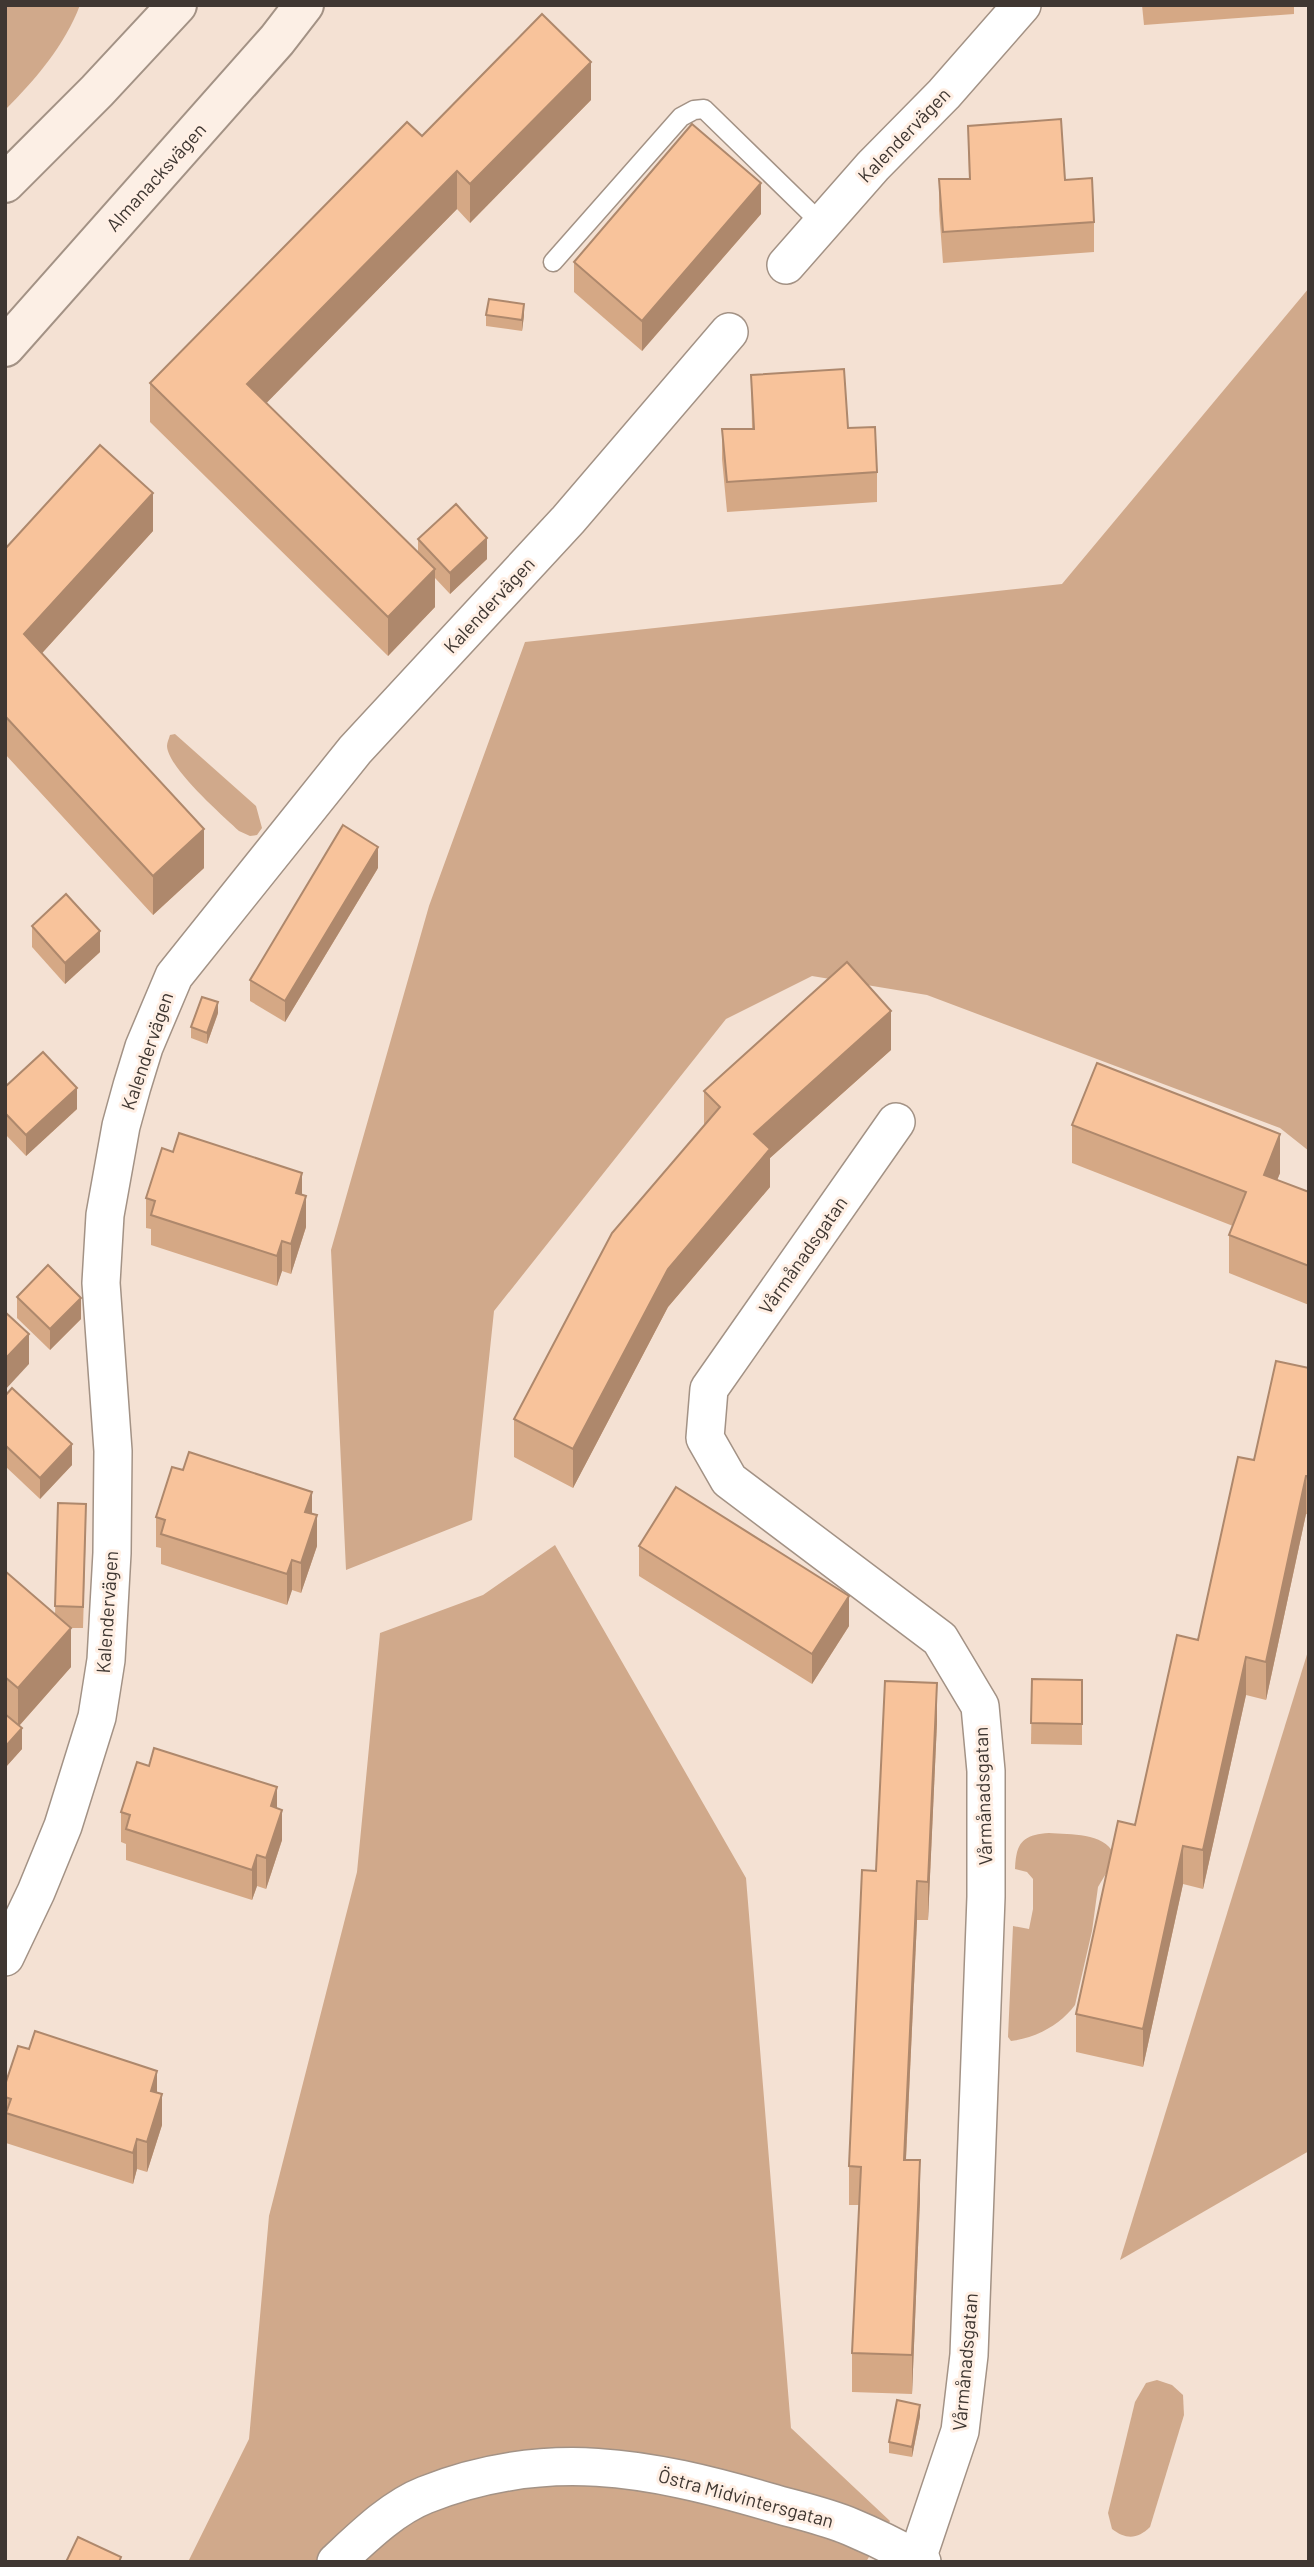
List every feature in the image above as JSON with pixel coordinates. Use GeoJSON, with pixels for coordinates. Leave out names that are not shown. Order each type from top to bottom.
{"type":"FeatureCollection","features":[{"type":"Feature","properties":{"kind":"main road"},"geometry":{"type":"LineString","coordinates":[[5,183],[97,91],[177,5]]}},
{"type":"Feature","properties":{"kind":"main road","name":"Almanacksvägen"},"geometry":{"type":"LineString","coordinates":[[5,347],[277,40],[304,5]]}},
{"type":"Feature","properties":{"kind":"street","name":"Kalendervägen"},"geometry":{"type":"LineString","coordinates":[[786,265],[821,223],[944,94],[1022,5]]}},
{"type":"Feature","properties":{"kind":"street","name":"Kalendervägen"},"geometry":{"type":"LineString","coordinates":[[5,1957],[63,1826],[97,1717],[106,1660],[113,1475],[101,1283],[105,1215],[121,1126],[140,1060],[174,976],[355,750],[568,520],[729,332]]}},
{"type":"Feature","properties":{"kind":"street","name":"Vårmånadsgatan"},"geometry":{"type":"LineString","coordinates":[[895,1122],[709,1389],[705,1438],[729,1480],[940,1639],[980,1706],[986,1771],[986,1897],[969,2356],[960,2431],[920,2560]]}},
{"type":"Feature","properties":{"kind":"street","name":"Östra Midvintersgatan"},"geometry":{"type":"LineString","coordinates":[[336,2562],[373,2527],[423,2496],[478,2479],[530,2468],[585,2466],[642,2470],[700,2482],[850,2526],[920,2560]]}},
{"type":"Feature","properties":{"kind":"lane"},"geometry":{"type":"LineString","coordinates":[[553,262],[681,117],[694,110],[704,109],[821,223]]}},
{"type":"Feature","properties":{"kind":"shaded area"},"geometry":{"type":"Polygon","coordinates":[[[5,5],[80,5],[66,34],[48,61],[5,110],[5,5]]]}},
{"type":"Feature","properties":{"kind":"shaded area"},"geometry":{"type":"Polygon","coordinates":[[[1309,288],[1309,1151],[1280,1128],[927,995],[812,976],[726,1019],[494,1311],[472,1520],[346,1570],[331,1250],[429,906],[525,642],[1062,584],[1309,288]]]}},
{"type":"Feature","properties":{"kind":"shaded area"},"geometry":{"type":"Polygon","coordinates":[[[175,734],[256,806],[262,828],[257,835],[250,836],[239,831],[176,766],[167,746],[170,735],[175,734]]]}},
{"type":"Feature","properties":{"kind":"shaded area"},"geometry":{"type":"Polygon","coordinates":[[[555,1545],[746,1878],[791,2428],[890,2521],[866,2562],[188,2562],[249,2439],[269,2216],[357,1872],[380,1633],[483,1595],[555,1545]]]}},
{"type":"Feature","properties":{"kind":"shaded area"},"geometry":{"type":"Polygon","coordinates":[[[1309,1648],[1309,2151],[1120,2260],[1309,1648]]]}},
{"type":"Feature","properties":{"kind":"shaded area"},"geometry":{"type":"Polygon","coordinates":[[[1049,1833],[1094,1838],[1109,1847],[1114,1854],[1098,1887],[1092,1931],[1075,2005],[1062,2019],[1047,2029],[1011,2041],[1008,2037],[1013,1926],[1029,1929],[1033,1909],[1033,1879],[1027,1872],[1015,1869],[1017,1852],[1027,1838],[1049,1833]]]}},
{"type":"Feature","properties":{"kind":"shaded area"},"geometry":{"type":"Polygon","coordinates":[[[1157,2380],[1172,2385],[1183,2395],[1184,2415],[1150,2527],[1132,2537],[1112,2529],[1108,2513],[1135,2402],[1146,2383],[1157,2380]]]}},
{"type":"Feature","properties":{"kind":"building"},"geometry":{"type":"Polygon","coordinates":[[[542,14],[591,62],[470,184],[457,171],[247,384],[435,569],[388,617],[150,383],[407,122],[422,136],[542,14]]]}},
{"type":"Feature","properties":{"kind":"building"},"geometry":{"type":"Polygon","coordinates":[[[1061,119],[1065,180],[1092,178],[1094,222],[943,232],[939,179],[970,179],[968,126],[1061,119]]]}},
{"type":"Feature","properties":{"kind":"building"},"geometry":{"type":"Polygon","coordinates":[[[692,124],[761,183],[642,321],[574,262],[692,124]]]}},
{"type":"Feature","properties":{"kind":"building"},"geometry":{"type":"Polygon","coordinates":[[[489,299],[524,304],[522,320],[486,315],[489,299]]]}},
{"type":"Feature","properties":{"kind":"building"},"geometry":{"type":"Polygon","coordinates":[[[844,369],[848,428],[875,427],[877,472],[727,482],[722,429],[754,429],[751,375],[844,369]]]}},
{"type":"Feature","properties":{"kind":"building"},"geometry":{"type":"Polygon","coordinates":[[[100,445],[153,493],[24,634],[204,829],[153,876],[5,716],[5,549],[100,445]]]}},
{"type":"Feature","properties":{"kind":"building"},"geometry":{"type":"Polygon","coordinates":[[[456,504],[487,538],[450,573],[418,539],[456,504]]]}},
{"type":"Feature","properties":{"kind":"building"},"geometry":{"type":"Polygon","coordinates":[[[343,825],[378,847],[285,1001],[250,980],[343,825]]]}},
{"type":"Feature","properties":{"kind":"building"},"geometry":{"type":"Polygon","coordinates":[[[66,894],[100,931],[65,963],[32,926],[66,894]]]}},
{"type":"Feature","properties":{"kind":"building"},"geometry":{"type":"Polygon","coordinates":[[[847,962],[891,1011],[754,1134],[770,1149],[668,1269],[573,1449],[514,1419],[612,1233],[720,1107],[704,1091],[847,962]]]}},
{"type":"Feature","properties":{"kind":"building"},"geometry":{"type":"Polygon","coordinates":[[[202,997],[218,1002],[207,1033],[191,1027],[202,997]]]}},
{"type":"Feature","properties":{"kind":"building"},"geometry":{"type":"Polygon","coordinates":[[[43,1052],[77,1088],[26,1135],[5,1113],[5,1087],[43,1052]]]}},
{"type":"Feature","properties":{"kind":"building"},"geometry":{"type":"Polygon","coordinates":[[[1097,1063],[1280,1134],[1264,1175],[1309,1192],[1309,1266],[1229,1235],[1246,1192],[1072,1125],[1097,1063]]]}},
{"type":"Feature","properties":{"kind":"building"},"geometry":{"type":"Polygon","coordinates":[[[179,1133],[302,1173],[296,1193],[306,1196],[291,1244],[282,1241],[277,1256],[151,1215],[155,1201],[146,1198],[162,1148],[173,1152],[179,1133]]]}},
{"type":"Feature","properties":{"kind":"building"},"geometry":{"type":"Polygon","coordinates":[[[48,1265],[81,1298],[50,1329],[17,1297],[48,1265]]]}},
{"type":"Feature","properties":{"kind":"building"},"geometry":{"type":"Polygon","coordinates":[[[5,1312],[29,1334],[5,1359],[5,1312]]]}},
{"type":"Feature","properties":{"kind":"building"},"geometry":{"type":"Polygon","coordinates":[[[1276,1361],[1309,1368],[1309,1476],[1306,1476],[1266,1662],[1246,1657],[1203,1850],[1183,1846],[1143,2029],[1076,2014],[1118,1821],[1135,1825],[1177,1635],[1198,1640],[1238,1457],[1254,1460],[1276,1361]]]}},
{"type":"Feature","properties":{"kind":"building"},"geometry":{"type":"Polygon","coordinates":[[[12,1388],[72,1444],[40,1478],[5,1445],[5,1396],[12,1388]]]}},
{"type":"Feature","properties":{"kind":"building"},"geometry":{"type":"Polygon","coordinates":[[[189,1452],[312,1492],[305,1512],[317,1515],[301,1563],[292,1560],[287,1574],[161,1534],[165,1520],[156,1517],[172,1467],[183,1470],[189,1452]]]}},
{"type":"Feature","properties":{"kind":"building"},"geometry":{"type":"Polygon","coordinates":[[[676,1487],[849,1596],[812,1654],[639,1546],[676,1487]]]}},
{"type":"Feature","properties":{"kind":"building"},"geometry":{"type":"Polygon","coordinates":[[[58,1503],[86,1504],[83,1607],[55,1606],[58,1503]]]}},
{"type":"Feature","properties":{"kind":"building"},"geometry":{"type":"Polygon","coordinates":[[[5,1571],[71,1628],[18,1688],[5,1677],[5,1571]]]}},
{"type":"Feature","properties":{"kind":"building"},"geometry":{"type":"Polygon","coordinates":[[[1032,1679],[1082,1680],[1082,1724],[1031,1723],[1032,1679]]]}},
{"type":"Feature","properties":{"kind":"building"},"geometry":{"type":"Polygon","coordinates":[[[885,1681],[937,1683],[928,1882],[917,1881],[904,2160],[920,2160],[912,2355],[852,2353],[861,2167],[849,2166],[862,1870],[876,1871],[885,1681]]]}},
{"type":"Feature","properties":{"kind":"building"},"geometry":{"type":"Polygon","coordinates":[[[5,1714],[22,1728],[5,1747],[5,1714]]]}},
{"type":"Feature","properties":{"kind":"building"},"geometry":{"type":"Polygon","coordinates":[[[154,1748],[277,1787],[271,1806],[282,1810],[266,1858],[257,1855],[252,1870],[126,1829],[130,1815],[121,1812],[137,1762],[149,1766],[154,1748]]]}},
{"type":"Feature","properties":{"kind":"building"},"geometry":{"type":"Polygon","coordinates":[[[35,2031],[157,2071],[151,2091],[162,2094],[147,2142],[137,2139],[133,2153],[6,2113],[11,2099],[5,2097],[5,2085],[18,2046],[29,2049],[35,2031]]]}},
{"type":"Feature","properties":{"kind":"building"},"geometry":{"type":"Polygon","coordinates":[[[897,2400],[920,2405],[912,2447],[889,2442],[897,2400]]]}},
{"type":"Feature","properties":{"kind":"building"},"geometry":{"type":"Polygon","coordinates":[[[78,2537],[121,2557],[119,2562],[66,2562],[78,2537]]]}}]}
